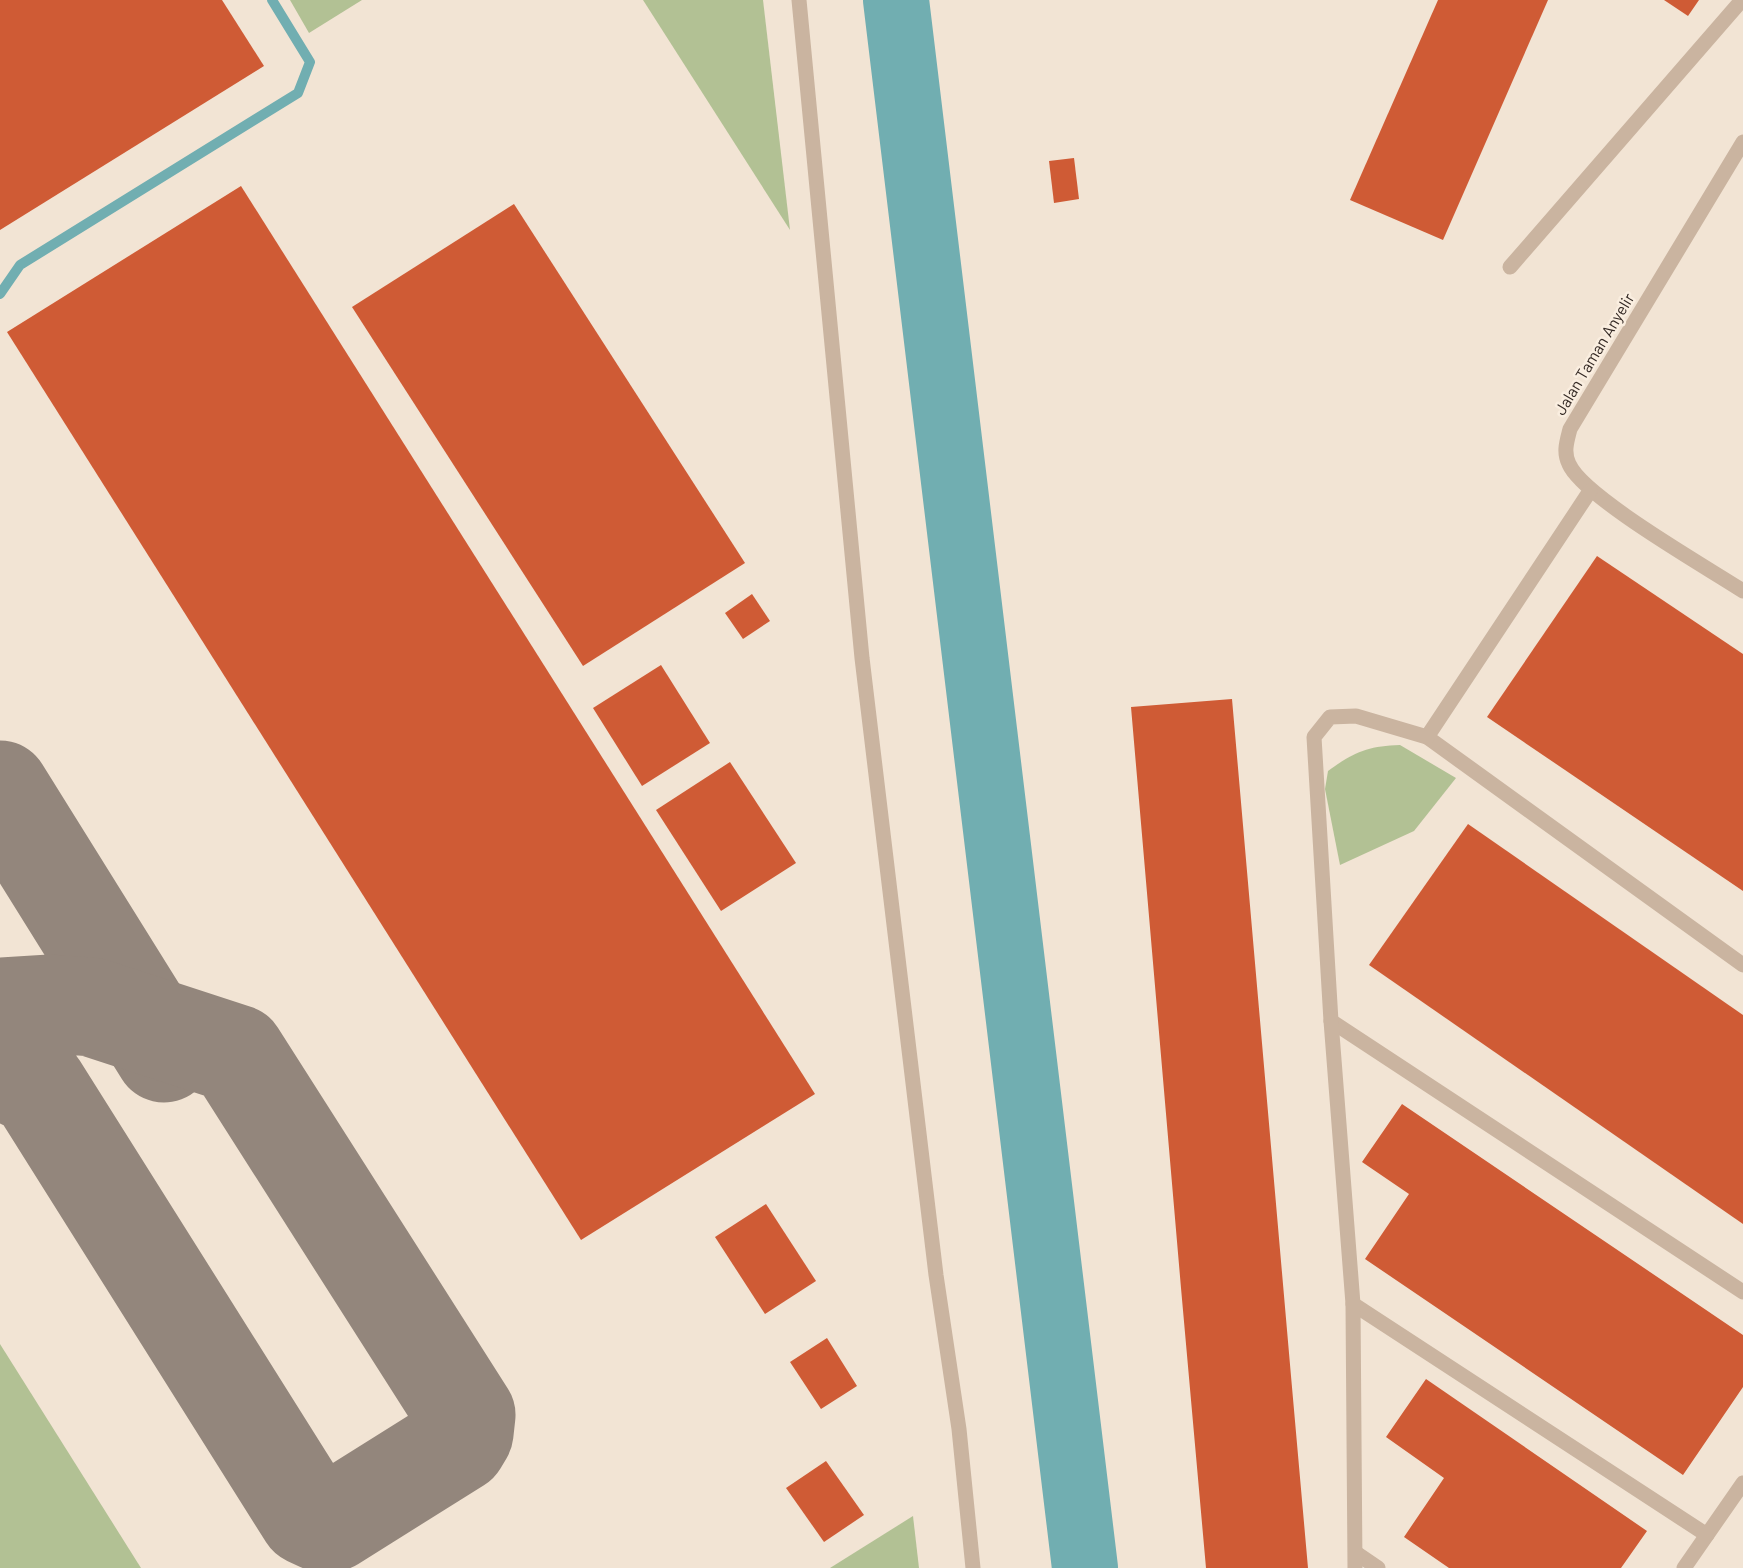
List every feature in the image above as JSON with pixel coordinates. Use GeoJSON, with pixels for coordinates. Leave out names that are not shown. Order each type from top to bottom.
{"type":"FeatureCollection","features":[{"type":"Feature","properties":{"kind":"street"},"geometry":{"type":"LineString","coordinates":[[799,0],[862,658],[936,1275],[959,1429],[973,1568]]}},
{"type":"Feature","properties":{"kind":"street"},"geometry":{"type":"LineString","coordinates":[[1510,267],[1742,0]]}},
{"type":"Feature","properties":{"kind":"street","name":"Jalan Taman Anyelir"},"geometry":{"type":"LineString","coordinates":[[1743,142],[1570,429],[1565,449],[1569,465],[1590,491],[1743,591]]}},
{"type":"Feature","properties":{"kind":"street"},"geometry":{"type":"LineString","coordinates":[[1427,737],[1590,491]]}},
{"type":"Feature","properties":{"kind":"street"},"geometry":{"type":"LineString","coordinates":[[1378,1568],[1356,1561],[1353,1304],[1331,1021],[1314,736],[1330,717],[1356,716],[1427,737],[1743,965]]}},
{"type":"Feature","properties":{"kind":"street"},"geometry":{"type":"LineString","coordinates":[[1331,1021],[1743,1292]]}},
{"type":"Feature","properties":{"kind":"street"},"geometry":{"type":"LineString","coordinates":[[1353,1304],[1707,1535]]}},
{"type":"Feature","properties":{"kind":"street"},"geometry":{"type":"LineString","coordinates":[[1684,1568],[1743,1483]]}},
{"type":"Feature","properties":{"kind":"green space"},"geometry":{"type":"Polygon","coordinates":[[[290,0],[362,0],[309,33],[290,0]]]}},
{"type":"Feature","properties":{"kind":"green space"},"geometry":{"type":"Polygon","coordinates":[[[643,0],[763,0],[790,230],[643,0]]]}},
{"type":"Feature","properties":{"kind":"green space"},"geometry":{"type":"Polygon","coordinates":[[[1400,745],[1456,778],[1414,831],[1340,865],[1325,789],[1328,771],[1362,751],[1400,745]]]}},
{"type":"Feature","properties":{"kind":"green space"},"geometry":{"type":"Polygon","coordinates":[[[0,1344],[141,1568],[0,1568],[0,1344]]]}},
{"type":"Feature","properties":{"kind":"green space"},"geometry":{"type":"Polygon","coordinates":[[[913,1516],[919,1568],[830,1568],[913,1516]]]}},
{"type":"Feature","properties":{"kind":"building"},"geometry":{"type":"Polygon","coordinates":[[[0,0],[222,0],[264,66],[0,230],[0,0]]]}},
{"type":"Feature","properties":{"kind":"building"},"geometry":{"type":"Polygon","coordinates":[[[1438,0],[1548,0],[1443,240],[1350,200],[1438,0]]]}},
{"type":"Feature","properties":{"kind":"building"},"geometry":{"type":"Polygon","coordinates":[[[1664,0],[1699,0],[1688,16],[1664,0]]]}},
{"type":"Feature","properties":{"kind":"building"},"geometry":{"type":"Polygon","coordinates":[[[1074,158],[1079,199],[1054,203],[1049,161],[1074,158]]]}},
{"type":"Feature","properties":{"kind":"building"},"geometry":{"type":"Polygon","coordinates":[[[241,186],[815,1094],[581,1240],[7,332],[241,186]]]}},
{"type":"Feature","properties":{"kind":"building"},"geometry":{"type":"Polygon","coordinates":[[[514,204],[745,563],[583,666],[352,307],[514,204]]]}},
{"type":"Feature","properties":{"kind":"building"},"geometry":{"type":"Polygon","coordinates":[[[1597,556],[1743,654],[1743,891],[1487,717],[1597,556]]]}},
{"type":"Feature","properties":{"kind":"building"},"geometry":{"type":"Polygon","coordinates":[[[752,594],[770,621],[743,639],[725,613],[752,594]]]}},
{"type":"Feature","properties":{"kind":"building"},"geometry":{"type":"Polygon","coordinates":[[[661,665],[710,743],[642,786],[593,708],[661,665]]]}},
{"type":"Feature","properties":{"kind":"building"},"geometry":{"type":"Polygon","coordinates":[[[1232,699],[1308,1568],[1206,1568],[1181,1288],[1131,707],[1232,699]]]}},
{"type":"Feature","properties":{"kind":"building"},"geometry":{"type":"Polygon","coordinates":[[[730,762],[796,863],[721,911],[656,810],[730,762]]]}},
{"type":"Feature","properties":{"kind":"building"},"geometry":{"type":"Polygon","coordinates":[[[1468,824],[1743,1015],[1743,1224],[1369,965],[1468,824]]]}},
{"type":"Feature","properties":{"kind":"building"},"geometry":{"type":"Polygon","coordinates":[[[1402,1104],[1743,1335],[1743,1387],[1683,1475],[1365,1259],[1409,1194],[1362,1162],[1402,1104]]]}},
{"type":"Feature","properties":{"kind":"building"},"geometry":{"type":"Polygon","coordinates":[[[766,1204],[816,1281],[765,1314],[715,1237],[766,1204]]]}},
{"type":"Feature","properties":{"kind":"building"},"geometry":{"type":"Polygon","coordinates":[[[827,1338],[857,1386],[821,1409],[790,1362],[827,1338]]]}},
{"type":"Feature","properties":{"kind":"building"},"geometry":{"type":"Polygon","coordinates":[[[1426,1379],[1647,1531],[1621,1568],[1449,1568],[1404,1537],[1444,1478],[1386,1437],[1426,1379]]]}},
{"type":"Feature","properties":{"kind":"building"},"geometry":{"type":"Polygon","coordinates":[[[826,1461],[864,1515],[824,1542],[786,1488],[826,1461]]]}},
{"type":"Feature","properties":{"kind":"waterway"},"geometry":{"type":"LineString","coordinates":[[0,294],[20,265],[298,93],[310,62],[272,0]]}},
{"type":"Feature","properties":{"kind":"waterway"},"geometry":{"type":"LineString","coordinates":[[896,0],[1085,1568]]}},
{"type":"Feature","properties":{"kind":"taxiway"},"geometry":{"type":"LineString","coordinates":[[0,790],[164,1053]]}},
{"type":"Feature","properties":{"kind":"taxiway"},"geometry":{"type":"LineString","coordinates":[[0,1007],[51,1004],[92,1007],[236,1054],[466,1415],[464,1433],[458,1443],[332,1522],[321,1522],[308,1516],[38,1087],[9,1073],[0,1072]]}}]}
